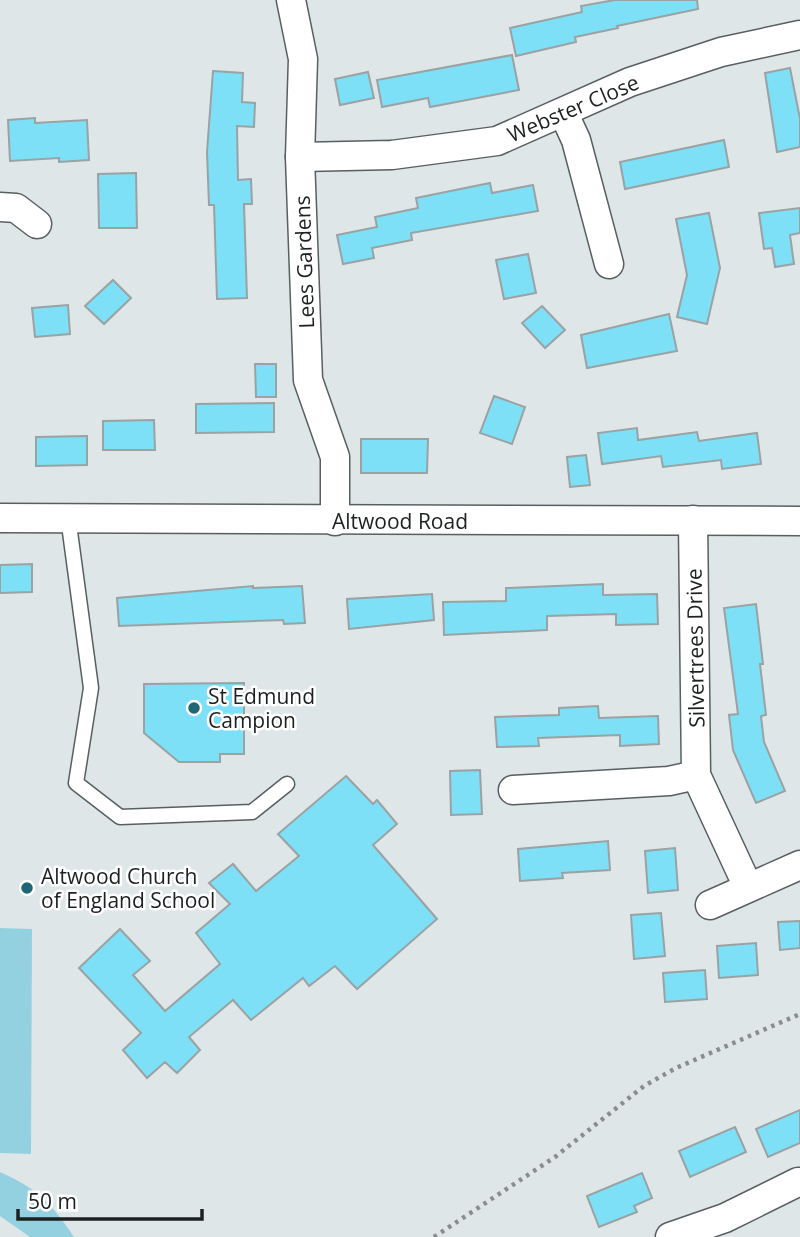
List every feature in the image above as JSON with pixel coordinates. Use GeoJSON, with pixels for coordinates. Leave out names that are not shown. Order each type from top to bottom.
{"type":"FeatureCollection","features":[{"type":"Feature","properties":{"kind":"street","name":"Lees Gardens"},"geometry":{"type":"LineString","coordinates":[[291,0],[303,59],[300,158],[308,380],[335,457],[335,521]]}},
{"type":"Feature","properties":{"kind":"street","name":"Webster Close"},"geometry":{"type":"LineString","coordinates":[[300,158],[392,155],[497,141],[564,114],[630,82],[721,52],[800,35]]}},
{"type":"Feature","properties":{"kind":"street"},"geometry":{"type":"LineString","coordinates":[[564,114],[576,139],[610,264]]}},
{"type":"Feature","properties":{"kind":"street"},"geometry":{"type":"LineString","coordinates":[[0,207],[16,208],[37,224]]}},
{"type":"Feature","properties":{"kind":"street","name":"Altwood Road"},"geometry":{"type":"LineString","coordinates":[[0,518],[800,521]]}},
{"type":"Feature","properties":{"kind":"street","name":"Silvertrees Drive"},"geometry":{"type":"LineString","coordinates":[[693,520],[696,775],[748,887]]}},
{"type":"Feature","properties":{"kind":"street"},"geometry":{"type":"LineString","coordinates":[[513,790],[670,780],[696,775]]}},
{"type":"Feature","properties":{"kind":"street"},"geometry":{"type":"LineString","coordinates":[[709,905],[800,865]]}},
{"type":"Feature","properties":{"kind":"street"},"geometry":{"type":"LineString","coordinates":[[670,1237],[729,1227],[797,1182]]}},
{"type":"Feature","properties":{"kind":"lane"},"geometry":{"type":"LineString","coordinates":[[68,517],[91,688],[76,783],[120,817],[253,813],[287,784]]}},
{"type":"Feature","properties":{"kind":"path"},"geometry":{"type":"LineString","coordinates":[[434,1237],[555,1157],[644,1086],[676,1068],[800,1014]]}},
{"type":"Feature","properties":{"kind":"shaded area"},"geometry":{"type":"Polygon","coordinates":[[[0,928],[32,929],[31,1154],[0,1153],[0,928]]]}},
{"type":"Feature","properties":{"kind":"shaded area"},"geometry":{"type":"Polygon","coordinates":[[[0,1172],[43,1198],[74,1237],[30,1237],[0,1216],[0,1172]]]}},
{"type":"Feature","properties":{"kind":"building"},"geometry":{"type":"Polygon","coordinates":[[[615,0],[697,0],[698,9],[617,26],[618,28],[575,37],[576,42],[516,56],[510,28],[582,12],[581,6],[615,0]]]}},
{"type":"Feature","properties":{"kind":"building"},"geometry":{"type":"Polygon","coordinates":[[[512,55],[519,90],[430,107],[428,98],[382,107],[377,80],[512,55]]]}},
{"type":"Feature","properties":{"kind":"building"},"geometry":{"type":"Polygon","coordinates":[[[790,68],[800,119],[800,147],[777,152],[765,73],[790,68]]]}},
{"type":"Feature","properties":{"kind":"building"},"geometry":{"type":"Polygon","coordinates":[[[213,71],[243,73],[242,102],[255,103],[254,127],[237,126],[238,180],[251,179],[252,204],[244,204],[247,298],[217,299],[214,205],[209,205],[207,152],[213,71]]]}},
{"type":"Feature","properties":{"kind":"building"},"geometry":{"type":"Polygon","coordinates":[[[368,72],[374,98],[340,105],[335,79],[368,72]]]}},
{"type":"Feature","properties":{"kind":"building"},"geometry":{"type":"Polygon","coordinates":[[[35,118],[35,123],[87,120],[89,160],[59,162],[59,158],[10,161],[8,120],[35,118]]]}},
{"type":"Feature","properties":{"kind":"building"},"geometry":{"type":"Polygon","coordinates":[[[724,140],[729,167],[625,189],[620,162],[724,140]]]}},
{"type":"Feature","properties":{"kind":"building"},"geometry":{"type":"Polygon","coordinates":[[[136,173],[137,228],[99,228],[98,174],[136,173]]]}},
{"type":"Feature","properties":{"kind":"building"},"geometry":{"type":"Polygon","coordinates":[[[490,183],[492,193],[533,185],[538,211],[411,233],[412,240],[372,248],[374,258],[343,264],[337,235],[377,227],[375,217],[418,208],[416,198],[490,183]]]}},
{"type":"Feature","properties":{"kind":"building"},"geometry":{"type":"Polygon","coordinates":[[[800,208],[800,233],[790,235],[794,264],[775,267],[772,248],[764,249],[759,213],[800,208]]]}},
{"type":"Feature","properties":{"kind":"building"},"geometry":{"type":"Polygon","coordinates":[[[709,213],[720,268],[707,324],[677,317],[687,275],[676,219],[709,213]]]}},
{"type":"Feature","properties":{"kind":"building"},"geometry":{"type":"Polygon","coordinates":[[[528,254],[536,293],[504,299],[496,260],[528,254]]]}},
{"type":"Feature","properties":{"kind":"building"},"geometry":{"type":"Polygon","coordinates":[[[113,280],[131,298],[104,324],[85,306],[113,280]]]}},
{"type":"Feature","properties":{"kind":"building"},"geometry":{"type":"Polygon","coordinates":[[[68,305],[70,334],[35,337],[32,308],[68,305]]]}},
{"type":"Feature","properties":{"kind":"building"},"geometry":{"type":"Polygon","coordinates":[[[542,306],[565,330],[545,348],[522,323],[542,306]]]}},
{"type":"Feature","properties":{"kind":"building"},"geometry":{"type":"Polygon","coordinates":[[[669,314],[677,351],[587,368],[581,335],[669,314]]]}},
{"type":"Feature","properties":{"kind":"building"},"geometry":{"type":"Polygon","coordinates":[[[255,364],[276,364],[276,397],[256,397],[255,364]]]}},
{"type":"Feature","properties":{"kind":"building"},"geometry":{"type":"Polygon","coordinates":[[[494,396],[525,407],[512,444],[480,433],[494,396]]]}},
{"type":"Feature","properties":{"kind":"building"},"geometry":{"type":"Polygon","coordinates":[[[274,403],[274,432],[196,433],[196,404],[274,403]]]}},
{"type":"Feature","properties":{"kind":"building"},"geometry":{"type":"Polygon","coordinates":[[[154,420],[155,450],[103,450],[103,421],[154,420]]]}},
{"type":"Feature","properties":{"kind":"building"},"geometry":{"type":"Polygon","coordinates":[[[637,428],[638,440],[697,432],[699,441],[757,433],[761,464],[722,469],[721,460],[663,467],[661,456],[602,464],[598,433],[637,428]]]}},
{"type":"Feature","properties":{"kind":"building"},"geometry":{"type":"Polygon","coordinates":[[[87,436],[87,465],[36,466],[36,437],[87,436]]]}},
{"type":"Feature","properties":{"kind":"building"},"geometry":{"type":"Polygon","coordinates":[[[361,439],[428,439],[427,473],[361,473],[361,439]]]}},
{"type":"Feature","properties":{"kind":"building"},"geometry":{"type":"Polygon","coordinates":[[[586,455],[590,485],[570,487],[567,457],[586,455]]]}},
{"type":"Feature","properties":{"kind":"building"},"geometry":{"type":"Polygon","coordinates":[[[32,564],[32,592],[0,593],[0,565],[32,564]]]}},
{"type":"Feature","properties":{"kind":"building"},"geometry":{"type":"Polygon","coordinates":[[[603,584],[603,595],[657,594],[658,624],[616,625],[616,614],[547,616],[547,630],[444,635],[443,602],[506,601],[506,588],[603,584]]]}},
{"type":"Feature","properties":{"kind":"building"},"geometry":{"type":"Polygon","coordinates":[[[253,586],[302,586],[305,623],[284,624],[283,620],[119,626],[117,598],[253,586]]]}},
{"type":"Feature","properties":{"kind":"building"},"geometry":{"type":"Polygon","coordinates":[[[432,594],[434,620],[349,629],[347,599],[432,594]]]}},
{"type":"Feature","properties":{"kind":"building"},"geometry":{"type":"Polygon","coordinates":[[[756,604],[766,715],[761,716],[764,742],[785,791],[756,803],[733,750],[729,715],[738,714],[724,608],[756,604]]]}},
{"type":"Feature","properties":{"kind":"building","name":"St Edmund Campion"},"geometry":{"type":"Polygon","coordinates":[[[244,683],[244,754],[220,754],[220,762],[179,762],[144,733],[144,684],[244,683]]]}},
{"type":"Feature","properties":{"kind":"building"},"geometry":{"type":"Polygon","coordinates":[[[598,706],[599,718],[658,716],[659,744],[620,746],[620,735],[538,738],[539,746],[497,747],[495,717],[559,715],[559,708],[598,706]]]}},
{"type":"Feature","properties":{"kind":"building"},"geometry":{"type":"Polygon","coordinates":[[[480,770],[482,814],[451,815],[450,771],[480,770]]]}},
{"type":"Feature","properties":{"kind":"building"},"geometry":{"type":"Polygon","coordinates":[[[346,776],[373,804],[377,800],[397,824],[373,845],[437,919],[357,989],[335,966],[309,986],[303,978],[251,1020],[233,1000],[189,1037],[200,1050],[177,1073],[165,1062],[147,1078],[123,1050],[141,1033],[79,968],[120,929],[150,961],[133,975],[165,1011],[220,964],[196,933],[230,904],[209,883],[233,864],[256,891],[299,856],[278,834],[346,776]]]}},
{"type":"Feature","properties":{"kind":"building"},"geometry":{"type":"Polygon","coordinates":[[[608,841],[610,870],[562,873],[563,878],[520,881],[518,849],[608,841]]]}},
{"type":"Feature","properties":{"kind":"building"},"geometry":{"type":"Polygon","coordinates":[[[675,848],[678,890],[648,893],[645,851],[675,848]]]}},
{"type":"Feature","properties":{"kind":"building"},"geometry":{"type":"Polygon","coordinates":[[[661,913],[665,956],[634,959],[631,915],[661,913]]]}},
{"type":"Feature","properties":{"kind":"building"},"geometry":{"type":"Polygon","coordinates":[[[800,921],[800,948],[780,950],[778,922],[800,921]]]}},
{"type":"Feature","properties":{"kind":"building"},"geometry":{"type":"Polygon","coordinates":[[[756,943],[758,975],[719,978],[717,946],[756,943]]]}},
{"type":"Feature","properties":{"kind":"building"},"geometry":{"type":"Polygon","coordinates":[[[705,970],[707,999],[665,1002],[663,973],[705,970]]]}},
{"type":"Feature","properties":{"kind":"building"},"geometry":{"type":"Polygon","coordinates":[[[800,1110],[800,1143],[768,1157],[756,1129],[800,1110]]]}},
{"type":"Feature","properties":{"kind":"building"},"geometry":{"type":"Polygon","coordinates":[[[735,1127],[746,1152],[690,1177],[679,1151],[735,1127]]]}},
{"type":"Feature","properties":{"kind":"building"},"geometry":{"type":"Polygon","coordinates":[[[642,1173],[652,1198],[634,1206],[637,1212],[599,1227],[587,1196],[642,1173]]]}},
{"type":"Feature","properties":{"kind":"place","name":"St Edmund Campion"},"geometry":{"type":"Point","coordinates":[194,708]}},
{"type":"Feature","properties":{"kind":"place","name":"Altwood Church of England School"},"geometry":{"type":"Point","coordinates":[27,888]}}]}
